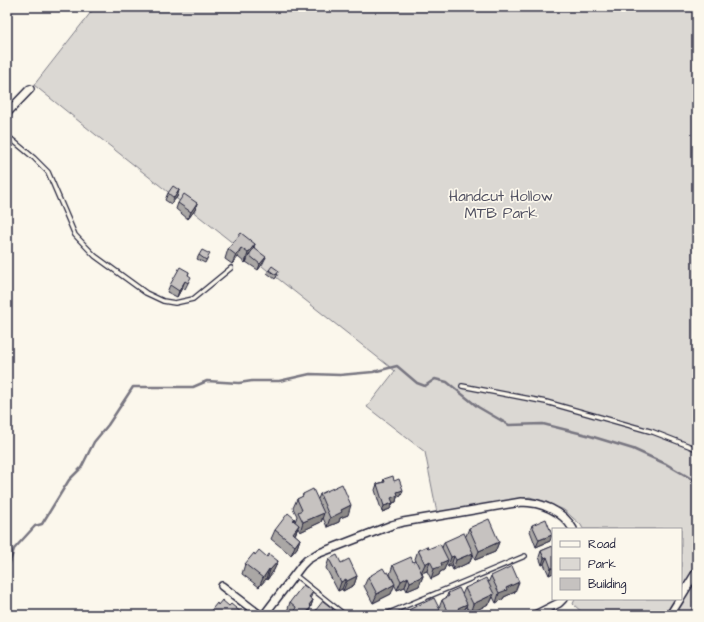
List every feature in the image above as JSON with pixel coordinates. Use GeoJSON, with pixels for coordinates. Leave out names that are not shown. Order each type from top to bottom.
{"type":"FeatureCollection","features":[{"type":"Feature","properties":{"kind":"street"},"geometry":{"type":"LineString","coordinates":[[7,113],[30,89]]}},
{"type":"Feature","properties":{"kind":"street"},"geometry":{"type":"LineString","coordinates":[[264,615],[307,560],[317,554],[392,525],[521,502],[531,502],[552,509],[567,520],[572,528]]}},
{"type":"Feature","properties":{"kind":"street"},"geometry":{"type":"LineString","coordinates":[[682,595],[697,571]]}},
{"type":"Feature","properties":{"kind":"street"},"geometry":{"type":"LineString","coordinates":[[222,586],[260,615]]}},
{"type":"Feature","properties":{"kind":"street"},"geometry":{"type":"LineString","coordinates":[[535,615],[554,606],[562,600]]}},
{"type":"Feature","properties":{"kind":"street"},"geometry":{"type":"LineString","coordinates":[[670,615],[679,600]]}},
{"type":"Feature","properties":{"kind":"lane"},"geometry":{"type":"LineString","coordinates":[[7,136],[34,158],[48,172],[75,235],[95,256],[146,293],[163,301],[175,303],[193,299],[231,268]]}},
{"type":"Feature","properties":{"kind":"lane"},"geometry":{"type":"LineString","coordinates":[[462,386],[546,402],[653,432],[697,449]]}},
{"type":"Feature","properties":{"kind":"lane"},"geometry":{"type":"LineString","coordinates":[[384,615],[526,556]]}},
{"type":"Feature","properties":{"kind":"lane"},"geometry":{"type":"LineString","coordinates":[[295,575],[345,615]]}},
{"type":"Feature","properties":{"kind":"green space","name":"Handcut Hollow MTB Park"},"geometry":{"type":"Polygon","coordinates":[[[95,7],[697,7],[697,615],[585,615],[573,604],[575,600],[682,600],[682,528],[582,528],[564,510],[530,497],[437,513],[425,452],[367,407],[395,371],[34,85],[95,7]]]}},
{"type":"Feature","properties":{"kind":"building"},"geometry":{"type":"Polygon","coordinates":[[[173,186],[179,190],[174,198],[168,193],[173,186]]]}},
{"type":"Feature","properties":{"kind":"building"},"geometry":{"type":"Polygon","coordinates":[[[184,194],[197,203],[191,212],[178,203],[184,194]]]}},
{"type":"Feature","properties":{"kind":"building"},"geometry":{"type":"Polygon","coordinates":[[[241,233],[255,244],[248,253],[241,248],[236,255],[228,249],[241,233]]]}},
{"type":"Feature","properties":{"kind":"building"},"geometry":{"type":"Polygon","coordinates":[[[254,248],[266,257],[260,264],[249,255],[254,248]]]}},
{"type":"Feature","properties":{"kind":"building"},"geometry":{"type":"Polygon","coordinates":[[[202,250],[210,254],[206,260],[199,255],[202,250]]]}},
{"type":"Feature","properties":{"kind":"building"},"geometry":{"type":"Polygon","coordinates":[[[272,266],[279,271],[276,275],[269,270],[272,266]]]}},
{"type":"Feature","properties":{"kind":"building"},"geometry":{"type":"Polygon","coordinates":[[[180,267],[189,272],[188,275],[191,277],[188,283],[185,281],[179,291],[170,285],[180,267]]]}},
{"type":"Feature","properties":{"kind":"building"},"geometry":{"type":"Polygon","coordinates":[[[393,476],[394,481],[399,479],[403,490],[397,492],[398,495],[391,498],[393,503],[384,506],[377,484],[385,482],[384,479],[393,476]]]}},
{"type":"Feature","properties":{"kind":"building"},"geometry":{"type":"Polygon","coordinates":[[[342,484],[351,505],[341,510],[342,512],[330,518],[320,494],[342,484]]]}},
{"type":"Feature","properties":{"kind":"building"},"geometry":{"type":"Polygon","coordinates":[[[313,489],[324,513],[303,522],[298,512],[302,510],[297,499],[313,489]]]}},
{"type":"Feature","properties":{"kind":"building"},"geometry":{"type":"Polygon","coordinates":[[[288,513],[299,525],[293,533],[300,539],[295,546],[275,530],[288,513]]]}},
{"type":"Feature","properties":{"kind":"building"},"geometry":{"type":"Polygon","coordinates":[[[489,519],[499,542],[479,551],[469,528],[489,519]]]}},
{"type":"Feature","properties":{"kind":"building"},"geometry":{"type":"Polygon","coordinates":[[[546,519],[552,535],[539,540],[532,525],[546,519]]]}},
{"type":"Feature","properties":{"kind":"building"},"geometry":{"type":"Polygon","coordinates":[[[464,533],[473,553],[456,560],[454,556],[451,557],[444,542],[464,533]]]}},
{"type":"Feature","properties":{"kind":"building"},"geometry":{"type":"Polygon","coordinates":[[[440,544],[448,560],[441,563],[442,566],[434,569],[430,561],[425,564],[418,550],[427,546],[428,549],[440,544]]]}},
{"type":"Feature","properties":{"kind":"building"},"geometry":{"type":"Polygon","coordinates":[[[552,546],[552,568],[547,557],[544,558],[541,551],[552,546]]]}},
{"type":"Feature","properties":{"kind":"building"},"geometry":{"type":"Polygon","coordinates":[[[259,550],[267,557],[269,554],[278,561],[270,570],[269,569],[263,578],[245,564],[254,553],[255,555],[259,550]]]}},
{"type":"Feature","properties":{"kind":"building"},"geometry":{"type":"Polygon","coordinates":[[[337,555],[341,563],[349,559],[357,576],[341,582],[329,559],[337,555]]]}},
{"type":"Feature","properties":{"kind":"building"},"geometry":{"type":"Polygon","coordinates":[[[411,557],[413,562],[416,561],[423,576],[410,582],[408,577],[401,581],[393,565],[411,557]]]}},
{"type":"Feature","properties":{"kind":"building"},"geometry":{"type":"Polygon","coordinates":[[[512,566],[519,582],[506,588],[507,590],[499,593],[491,576],[512,566]]]}},
{"type":"Feature","properties":{"kind":"building"},"geometry":{"type":"Polygon","coordinates":[[[383,568],[386,573],[388,572],[395,584],[377,594],[368,577],[383,568]]]}},
{"type":"Feature","properties":{"kind":"building"},"geometry":{"type":"Polygon","coordinates":[[[486,578],[494,594],[473,604],[465,588],[486,578]]]}},
{"type":"Feature","properties":{"kind":"building"},"geometry":{"type":"Polygon","coordinates":[[[303,585],[313,592],[309,597],[313,600],[309,605],[311,607],[305,615],[302,615],[295,610],[296,607],[290,602],[303,585]]]}},
{"type":"Feature","properties":{"kind":"building"},"geometry":{"type":"Polygon","coordinates":[[[459,588],[467,604],[458,608],[460,612],[449,615],[442,600],[449,596],[448,593],[459,588]]]}},
{"type":"Feature","properties":{"kind":"building"},"geometry":{"type":"Polygon","coordinates":[[[434,598],[441,612],[435,615],[402,615],[402,613],[434,598]]]}},
{"type":"Feature","properties":{"kind":"building"},"geometry":{"type":"Polygon","coordinates":[[[222,600],[229,606],[231,604],[242,613],[241,615],[211,615],[209,613],[217,603],[218,605],[222,600]]]}},
{"type":"Feature","properties":{"kind":"building"},"geometry":{"type":"Polygon","coordinates":[[[323,601],[333,609],[331,612],[335,615],[312,615],[323,601]]]}},
{"type":"Feature","properties":{"kind":"waterway"},"geometry":{"type":"LineString","coordinates":[[7,571],[14,549],[35,526],[42,524],[69,480],[81,468],[94,442],[108,425],[133,387],[193,387],[207,381],[239,383],[252,381],[279,381],[310,374],[340,375],[373,372],[397,366],[417,383],[425,386],[435,379],[447,382],[478,407],[509,425],[543,424],[587,435],[633,449],[666,464],[697,482]]}},
{"type":"Feature","properties":{"kind":"waterway"},"geometry":{"type":"LineString","coordinates":[[696,615],[695,601],[697,596]]}}]}
